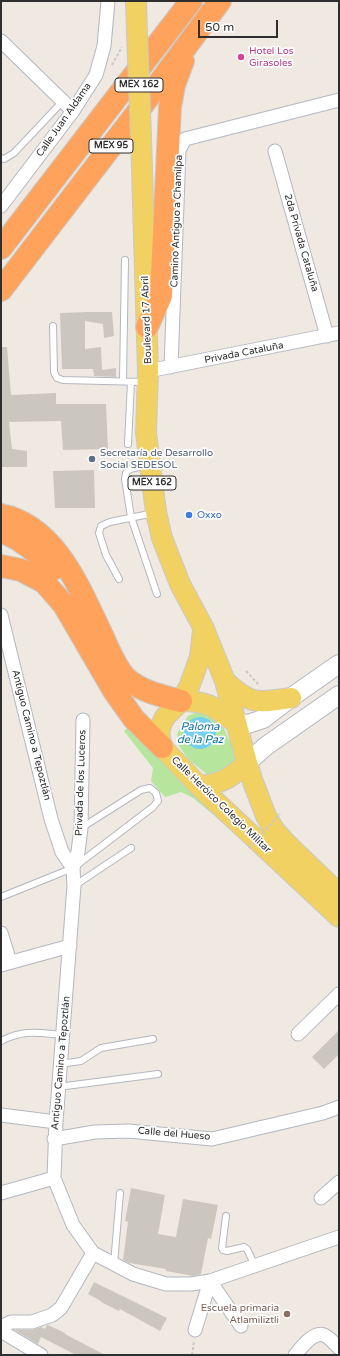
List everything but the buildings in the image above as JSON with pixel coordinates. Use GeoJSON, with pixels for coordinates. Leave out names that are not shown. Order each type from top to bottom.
{"type":"FeatureCollection","features":[{"type":"Feature","properties":{"kind":"highway","name":"MEX 95"},"geometry":{"type":"LineString","coordinates":[[1,248],[191,1]]}},
{"type":"Feature","properties":{"kind":"highway","name":"MEX 95"},"geometry":{"type":"LineString","coordinates":[[1,290],[136,114],[220,1]]}},
{"type":"Feature","properties":{"kind":"highway"},"geometry":{"type":"LineString","coordinates":[[147,327],[161,296],[170,107],[174,85],[181,66],[205,21]]}},
{"type":"Feature","properties":{"kind":"highway"},"geometry":{"type":"LineString","coordinates":[[1,515],[14,518],[29,526],[46,540],[61,558],[76,580],[114,661],[125,676],[143,689],[181,701]]}},
{"type":"Feature","properties":{"kind":"highway"},"geometry":{"type":"LineString","coordinates":[[1,531],[17,538],[36,551],[53,569],[66,587],[75,607],[83,638]]}},
{"type":"Feature","properties":{"kind":"highway"},"geometry":{"type":"LineString","coordinates":[[1,566],[21,570],[44,582],[64,605],[118,696],[134,719],[162,747]]}},
{"type":"Feature","properties":{"kind":"main road","name":"Boulevard 17 Abril"},"geometry":{"type":"LineString","coordinates":[[136,1],[131,37],[141,137],[147,327],[142,378],[146,433],[156,512],[162,538],[180,584],[204,629],[225,681],[236,723]]}},
{"type":"Feature","properties":{"kind":"main road"},"geometry":{"type":"LineString","coordinates":[[162,747],[159,734],[161,724],[165,717],[181,701],[189,687],[200,657],[204,629]]}},
{"type":"Feature","properties":{"kind":"main road"},"geometry":{"type":"LineString","coordinates":[[181,701],[197,701],[209,704],[236,723],[248,724],[263,719],[338,666]]}},
{"type":"Feature","properties":{"kind":"main road"},"geometry":{"type":"LineString","coordinates":[[225,681],[245,698],[253,700],[274,700],[291,698]]}},
{"type":"Feature","properties":{"kind":"main road"},"geometry":{"type":"LineString","coordinates":[[199,786],[224,781],[232,776],[266,746],[339,695]]}},
{"type":"Feature","properties":{"kind":"main road","name":"Calle Heróico Colegio Militar"},"geometry":{"type":"LineString","coordinates":[[236,723],[260,803],[275,831],[339,894]]}},
{"type":"Feature","properties":{"kind":"main road","name":"Calle Heróico Colegio Militar"},"geometry":{"type":"LineString","coordinates":[[162,747],[199,786],[339,917]]}},
{"type":"Feature","properties":{"kind":"street","name":"Calle Juan Aldama"},"geometry":{"type":"LineString","coordinates":[[1,206],[73,111],[96,75],[104,46],[108,1]]}},
{"type":"Feature","properties":{"kind":"street"},"geometry":{"type":"LineString","coordinates":[[1,41],[73,111]]}},
{"type":"Feature","properties":{"kind":"street","name":"Camino Antiguo a Chamilpa"},"geometry":{"type":"LineString","coordinates":[[171,367],[179,150],[185,139],[339,100]]}},
{"type":"Feature","properties":{"kind":"street","name":"2da Privada Cataluña"},"geometry":{"type":"LineString","coordinates":[[275,151],[333,335]]}},
{"type":"Feature","properties":{"kind":"street","name":"Privada Cataluña"},"geometry":{"type":"LineString","coordinates":[[142,378],[171,367],[333,335]]}},
{"type":"Feature","properties":{"kind":"street","name":"Antiguo Camino a Tepoztlán"},"geometry":{"type":"LineString","coordinates":[[1,615],[51,819],[62,852],[73,868],[74,886],[70,946],[54,1139],[54,1178],[73,1225],[93,1252],[132,1274],[166,1284],[190,1284],[210,1281],[339,1237]]}},
{"type":"Feature","properties":{"kind":"street","name":"Privada de los Luceros"},"geometry":{"type":"LineString","coordinates":[[73,868],[78,852],[81,828],[83,720]]}},
{"type":"Feature","properties":{"kind":"street"},"geometry":{"type":"LineString","coordinates":[[1,933],[5,963],[70,946]]}},
{"type":"Feature","properties":{"kind":"street"},"geometry":{"type":"LineString","coordinates":[[298,1034],[339,994]]}},
{"type":"Feature","properties":{"kind":"street","name":"Calle del Hueso"},"geometry":{"type":"LineString","coordinates":[[54,1139],[95,1132],[128,1131],[212,1139],[323,1113],[339,1107]]}},
{"type":"Feature","properties":{"kind":"street"},"geometry":{"type":"LineString","coordinates":[[1,1115],[56,1122]]}},
{"type":"Feature","properties":{"kind":"street"},"geometry":{"type":"LineString","coordinates":[[1,1194],[54,1178]]}},
{"type":"Feature","properties":{"kind":"street"},"geometry":{"type":"LineString","coordinates":[[321,1198],[339,1182]]}},
{"type":"Feature","properties":{"kind":"street"},"geometry":{"type":"LineString","coordinates":[[1,1327],[11,1322],[32,1322],[52,1315],[61,1308],[93,1252]]}},
{"type":"Feature","properties":{"kind":"street"},"geometry":{"type":"LineString","coordinates":[[210,1281],[241,1326]]}},
{"type":"Feature","properties":{"kind":"street"},"geometry":{"type":"LineString","coordinates":[[195,1330],[210,1281]]}},
{"type":"Feature","properties":{"kind":"street"},"geometry":{"type":"LineString","coordinates":[[1,1331],[41,1355]]}},
{"type":"Feature","properties":{"kind":"street"},"geometry":{"type":"LineString","coordinates":[[295,1355],[310,1338],[318,1335],[324,1335],[339,1348]]}},
{"type":"Feature","properties":{"kind":"lane"},"geometry":{"type":"LineString","coordinates":[[1,158],[4,159],[14,153],[63,101]]}},
{"type":"Feature","properties":{"kind":"lane"},"geometry":{"type":"LineString","coordinates":[[123,381],[125,260]]}},
{"type":"Feature","properties":{"kind":"lane"},"geometry":{"type":"LineString","coordinates":[[53,326],[54,372],[57,378],[63,380],[123,381],[142,378],[128,444]]}},
{"type":"Feature","properties":{"kind":"lane"},"geometry":{"type":"LineString","coordinates":[[150,464],[130,469],[126,473],[125,480],[131,517],[157,594]]}},
{"type":"Feature","properties":{"kind":"lane"},"geometry":{"type":"LineString","coordinates":[[119,578],[106,555],[99,533],[101,526],[131,517],[156,512]]}},
{"type":"Feature","properties":{"kind":"lane"},"geometry":{"type":"LineString","coordinates":[[1,897],[73,868],[153,807],[158,801],[156,793],[150,788],[141,790],[81,828]]}},
{"type":"Feature","properties":{"kind":"lane"},"geometry":{"type":"LineString","coordinates":[[74,886],[131,848]]}},
{"type":"Feature","properties":{"kind":"lane"},"geometry":{"type":"LineString","coordinates":[[1,1041],[13,1035],[26,1032],[63,1035]]}},
{"type":"Feature","properties":{"kind":"lane"},"geometry":{"type":"LineString","coordinates":[[60,1064],[81,1061],[101,1048],[152,1039]]}},
{"type":"Feature","properties":{"kind":"lane"},"geometry":{"type":"LineString","coordinates":[[58,1087],[158,1074]]}},
{"type":"Feature","properties":{"kind":"lane"},"geometry":{"type":"LineString","coordinates":[[114,1264],[120,1193]]}},
{"type":"Feature","properties":{"kind":"lane"},"geometry":{"type":"LineString","coordinates":[[226,1216],[222,1248],[227,1251],[244,1247],[247,1249],[255,1266]]}},
{"type":"Feature","properties":{"kind":"path"},"geometry":{"type":"LineString","coordinates":[[111,66],[131,37]]}},
{"type":"Feature","properties":{"kind":"path"},"geometry":{"type":"LineString","coordinates":[[246,671],[260,686]]}},
{"type":"Feature","properties":{"kind":"path"},"geometry":{"type":"LineString","coordinates":[[249,848],[280,814]]}},
{"type":"Feature","properties":{"kind":"green space"},"geometry":{"type":"Polygon","coordinates":[[[200,710],[220,720],[238,759],[235,768],[208,775],[189,760],[179,746],[177,734],[181,726],[188,716],[200,710]]]}},
{"type":"Feature","properties":{"kind":"green space"},"geometry":{"type":"Polygon","coordinates":[[[130,726],[242,838],[193,798],[181,792],[165,797],[151,781],[153,768],[124,731],[130,726]]]}},
{"type":"Feature","properties":{"kind":"water","name":"Paloma de la Paz"},"geometry":{"type":"Polygon","coordinates":[[[197,717],[203,717],[213,724],[216,733],[215,739],[209,746],[203,749],[197,749],[187,742],[184,736],[184,730],[191,720],[197,717]]]}},
{"type":"Feature","properties":{"kind":"place","name":"Hotel Los Girasoles"},"geometry":{"type":"Point","coordinates":[241,57]}},
{"type":"Feature","properties":{"kind":"place","name":"Secretaría de Desarrollo Social SEDESOL"},"geometry":{"type":"Point","coordinates":[92,459]}},
{"type":"Feature","properties":{"kind":"place","name":"Oxxo"},"geometry":{"type":"Point","coordinates":[189,515]}},
{"type":"Feature","properties":{"kind":"place","name":"Escuela primaria Atlamiliztli"},"geometry":{"type":"Point","coordinates":[287,1314]}}]}
